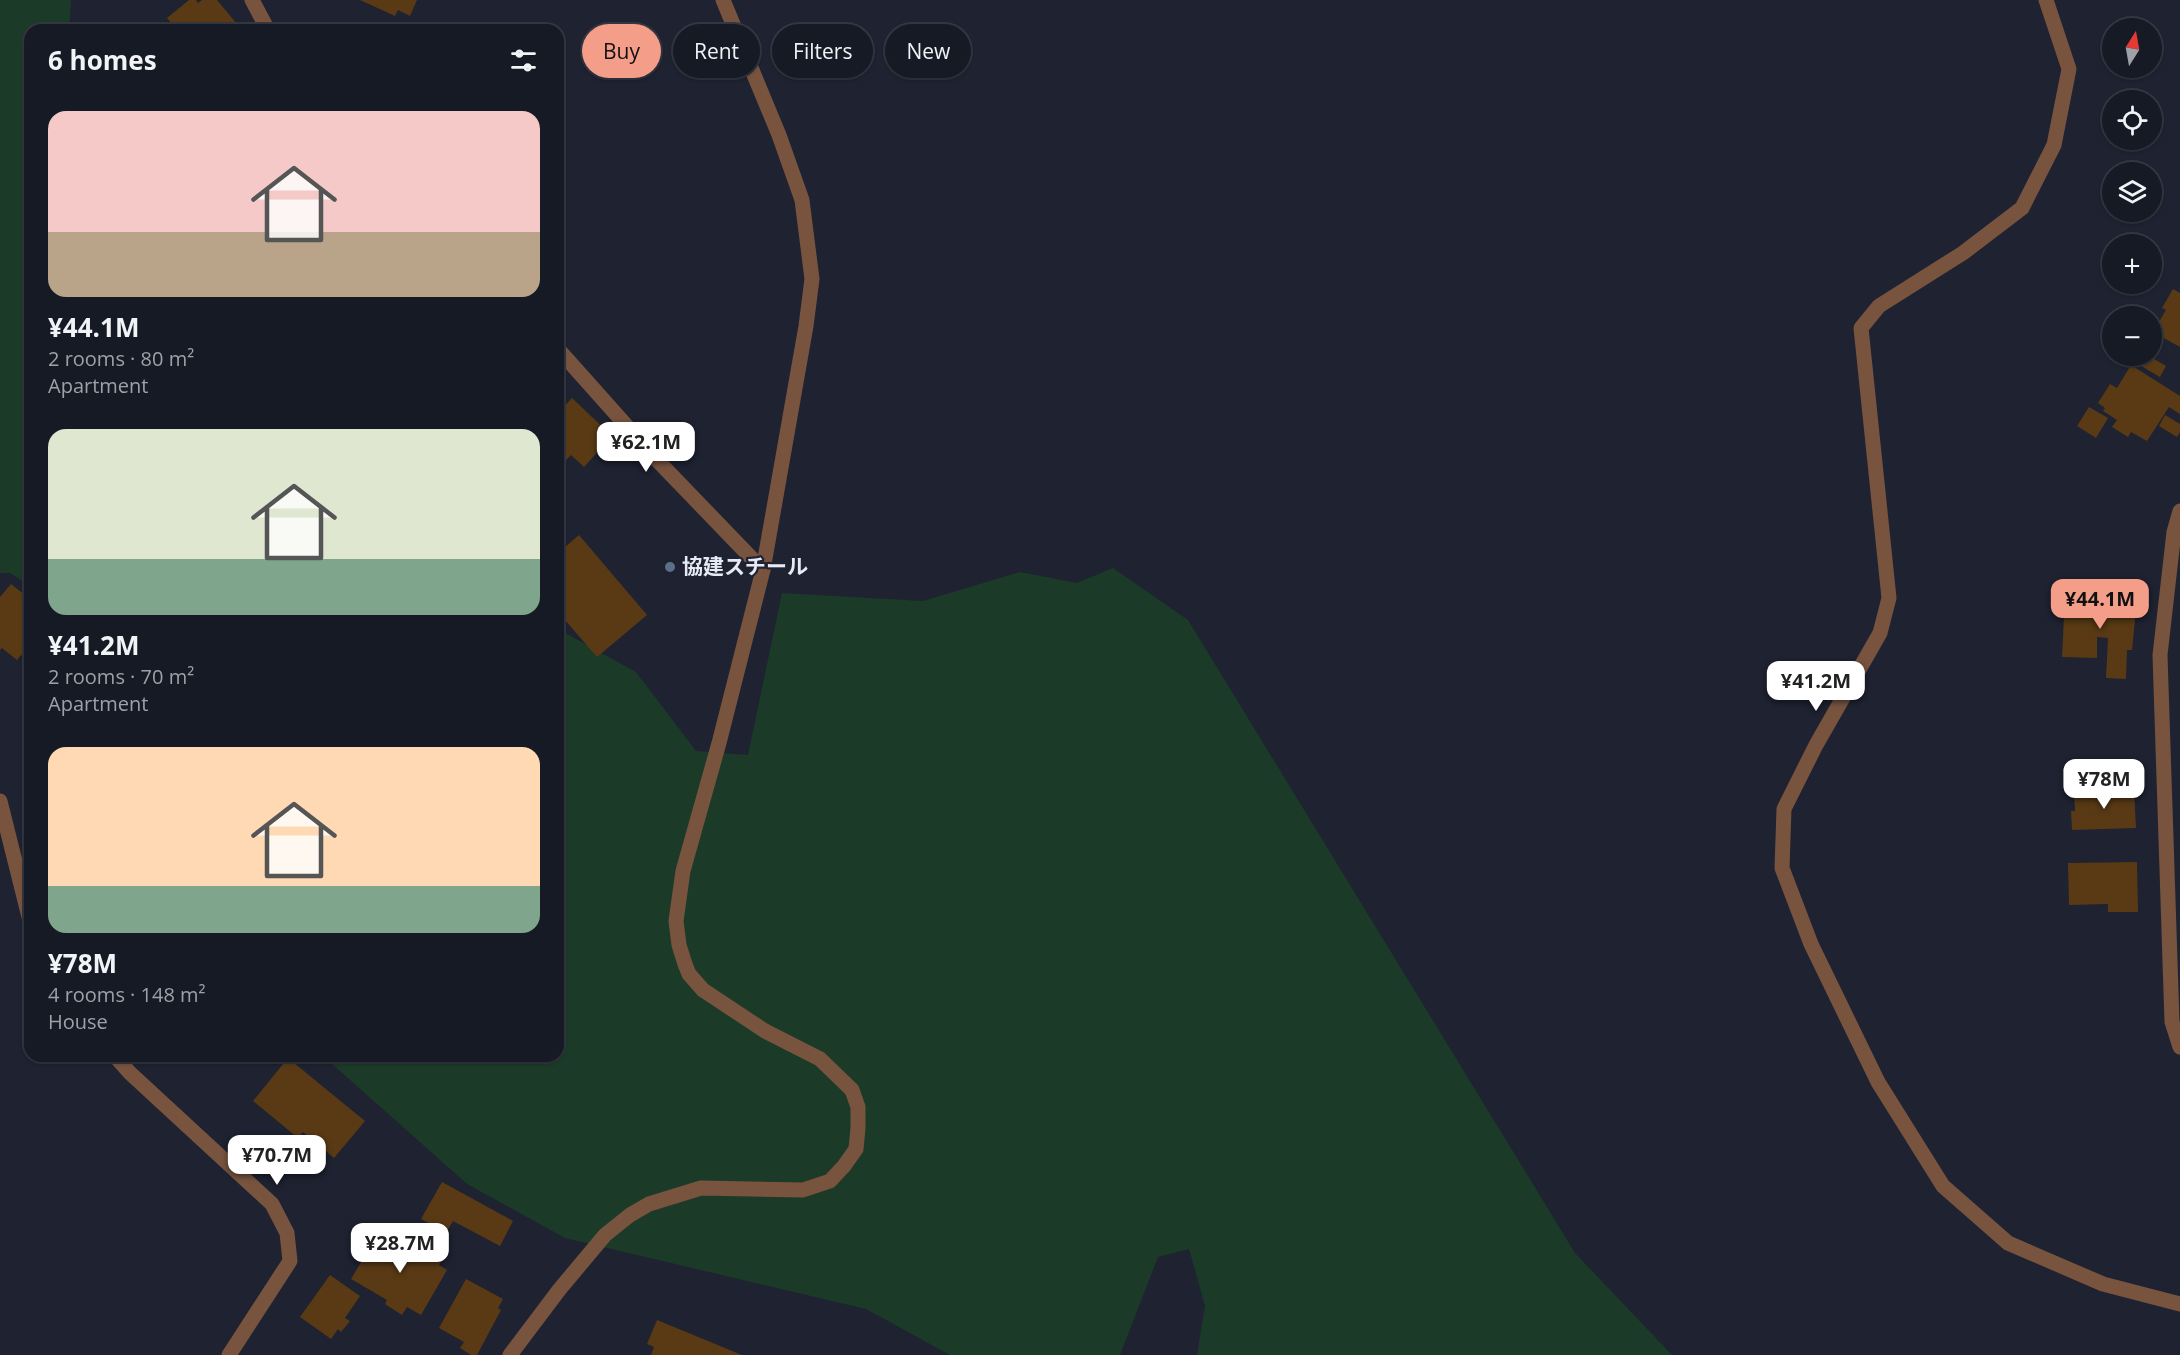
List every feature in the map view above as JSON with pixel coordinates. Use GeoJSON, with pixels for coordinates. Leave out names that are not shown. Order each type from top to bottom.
{"type":"FeatureCollection","features":[{"type":"Feature","properties":{"kind":"street"},"geometry":{"type":"LineString","coordinates":[[252,0],[265,24]]}},
{"type":"Feature","properties":{"kind":"street"},"geometry":{"type":"LineString","coordinates":[[510,1355],[559,1290],[605,1235],[640,1209],[678,1193],[701,1188],[803,1191],[830,1181],[856,1149],[858,1107],[852,1090],[820,1059],[765,1031],[703,990],[690,974],[679,945],[676,921],[682,871],[719,743],[763,570],[806,326],[812,279],[802,201],[779,135],[723,0]]}},
{"type":"Feature","properties":{"kind":"street"},"geometry":{"type":"LineString","coordinates":[[2046,0],[2069,69],[2054,145],[2022,208],[1963,253],[1879,306],[1861,328],[1889,598],[1880,633],[1816,745],[1784,809],[1782,868],[1811,945],[1878,1082],[1943,1186],[2008,1243],[2103,1284],[2180,1304]]}},
{"type":"Feature","properties":{"kind":"street"},"geometry":{"type":"LineString","coordinates":[[564,356],[657,460],[763,570]]}},
{"type":"Feature","properties":{"kind":"street"},"geometry":{"type":"LineString","coordinates":[[2180,511],[2174,532],[2160,654],[2172,1022],[2180,1047]]}},
{"type":"Feature","properties":{"kind":"street"},"geometry":{"type":"LineString","coordinates":[[0,801],[24,897]]}},
{"type":"Feature","properties":{"kind":"street"},"geometry":{"type":"LineString","coordinates":[[120,1062],[272,1204],[287,1233],[291,1261],[229,1355]]}},
{"type":"Feature","properties":{"kind":"green space"},"geometry":{"type":"Polygon","coordinates":[[[0,0],[71,0],[69,24],[24,24],[24,582],[10,573],[0,573],[0,0]]]}},
{"type":"Feature","properties":{"kind":"green space"},"geometry":{"type":"Polygon","coordinates":[[[1113,568],[1188,620],[1575,1253],[1672,1355],[1197,1355],[1205,1306],[1189,1249],[1158,1257],[1120,1355],[950,1355],[866,1309],[565,1238],[467,1184],[330,1062],[564,1062],[564,632],[636,672],[696,751],[748,755],[782,593],[923,601],[1020,572],[1077,583],[1113,568]]]}},
{"type":"Feature","properties":{"kind":"building"},"geometry":{"type":"Polygon","coordinates":[[[189,0],[196,0],[198,3],[202,0],[217,0],[237,24],[172,24],[167,18],[189,0]]]}},
{"type":"Feature","properties":{"kind":"building"},"geometry":{"type":"Polygon","coordinates":[[[360,0],[417,0],[410,16],[398,10],[395,16],[360,0]]]}},
{"type":"Feature","properties":{"kind":"building"},"geometry":{"type":"Polygon","coordinates":[[[2173,289],[2180,293],[2180,347],[2162,337],[2162,317],[2166,310],[2162,308],[2173,289]]]}},
{"type":"Feature","properties":{"kind":"building"},"geometry":{"type":"Polygon","coordinates":[[[2162,364],[2166,366],[2160,377],[2141,366],[2162,366],[2162,364]]]}},
{"type":"Feature","properties":{"kind":"building"},"geometry":{"type":"Polygon","coordinates":[[[2133,366],[2180,396],[2180,414],[2169,407],[2147,441],[2131,432],[2128,437],[2112,427],[2117,420],[2103,411],[2105,408],[2098,403],[2110,384],[2117,388],[2133,366]]]}},
{"type":"Feature","properties":{"kind":"building"},"geometry":{"type":"Polygon","coordinates":[[[572,398],[612,436],[584,467],[571,455],[564,460],[564,407],[572,398]]]}},
{"type":"Feature","properties":{"kind":"building"},"geometry":{"type":"Polygon","coordinates":[[[2089,407],[2108,418],[2096,438],[2077,426],[2089,407]]]}},
{"type":"Feature","properties":{"kind":"building"},"geometry":{"type":"Polygon","coordinates":[[[2165,415],[2180,424],[2177,437],[2159,426],[2165,415]]]}},
{"type":"Feature","properties":{"kind":"building"},"geometry":{"type":"Polygon","coordinates":[[[579,535],[647,615],[597,657],[564,619],[564,548],[579,535]]]}},
{"type":"Feature","properties":{"kind":"building"},"geometry":{"type":"Polygon","coordinates":[[[11,584],[24,594],[24,658],[21,655],[17,660],[2,648],[0,650],[0,597],[11,584]]]}},
{"type":"Feature","properties":{"kind":"building"},"geometry":{"type":"Polygon","coordinates":[[[2065,596],[2137,600],[2132,650],[2127,650],[2126,679],[2106,678],[2108,638],[2097,637],[2097,658],[2062,657],[2065,596]]]}},
{"type":"Feature","properties":{"kind":"building"},"geometry":{"type":"Polygon","coordinates":[[[2134,790],[2136,828],[2072,830],[2071,811],[2075,811],[2074,792],[2134,790]]]}},
{"type":"Feature","properties":{"kind":"building"},"geometry":{"type":"Polygon","coordinates":[[[2137,862],[2138,912],[2108,912],[2108,904],[2069,905],[2068,863],[2137,862]]]}},
{"type":"Feature","properties":{"kind":"building"},"geometry":{"type":"Polygon","coordinates":[[[285,1062],[293,1062],[365,1121],[334,1158],[303,1132],[298,1138],[253,1101],[285,1062]]]}},
{"type":"Feature","properties":{"kind":"building"},"geometry":{"type":"Polygon","coordinates":[[[442,1182],[513,1221],[500,1246],[453,1221],[446,1233],[421,1219],[442,1182]]]}},
{"type":"Feature","properties":{"kind":"building"},"geometry":{"type":"Polygon","coordinates":[[[381,1229],[425,1256],[429,1249],[443,1257],[439,1265],[447,1270],[421,1315],[407,1307],[402,1315],[385,1304],[387,1300],[351,1279],[381,1229]]]}},
{"type":"Feature","properties":{"kind":"building"},"geometry":{"type":"Polygon","coordinates":[[[330,1275],[360,1296],[345,1318],[350,1321],[341,1332],[338,1329],[331,1339],[300,1317],[330,1275]]]}},
{"type":"Feature","properties":{"kind":"building"},"geometry":{"type":"Polygon","coordinates":[[[466,1279],[503,1299],[498,1308],[501,1310],[477,1355],[471,1355],[460,1348],[464,1342],[439,1328],[466,1279]]]}},
{"type":"Feature","properties":{"kind":"building"},"geometry":{"type":"Polygon","coordinates":[[[657,1320],[742,1355],[651,1355],[654,1347],[647,1344],[657,1320]]]}},
{"type":"Feature","properties":{"kind":"place","name":"協建スチール"},"geometry":{"type":"Point","coordinates":[670,567]}}]}
